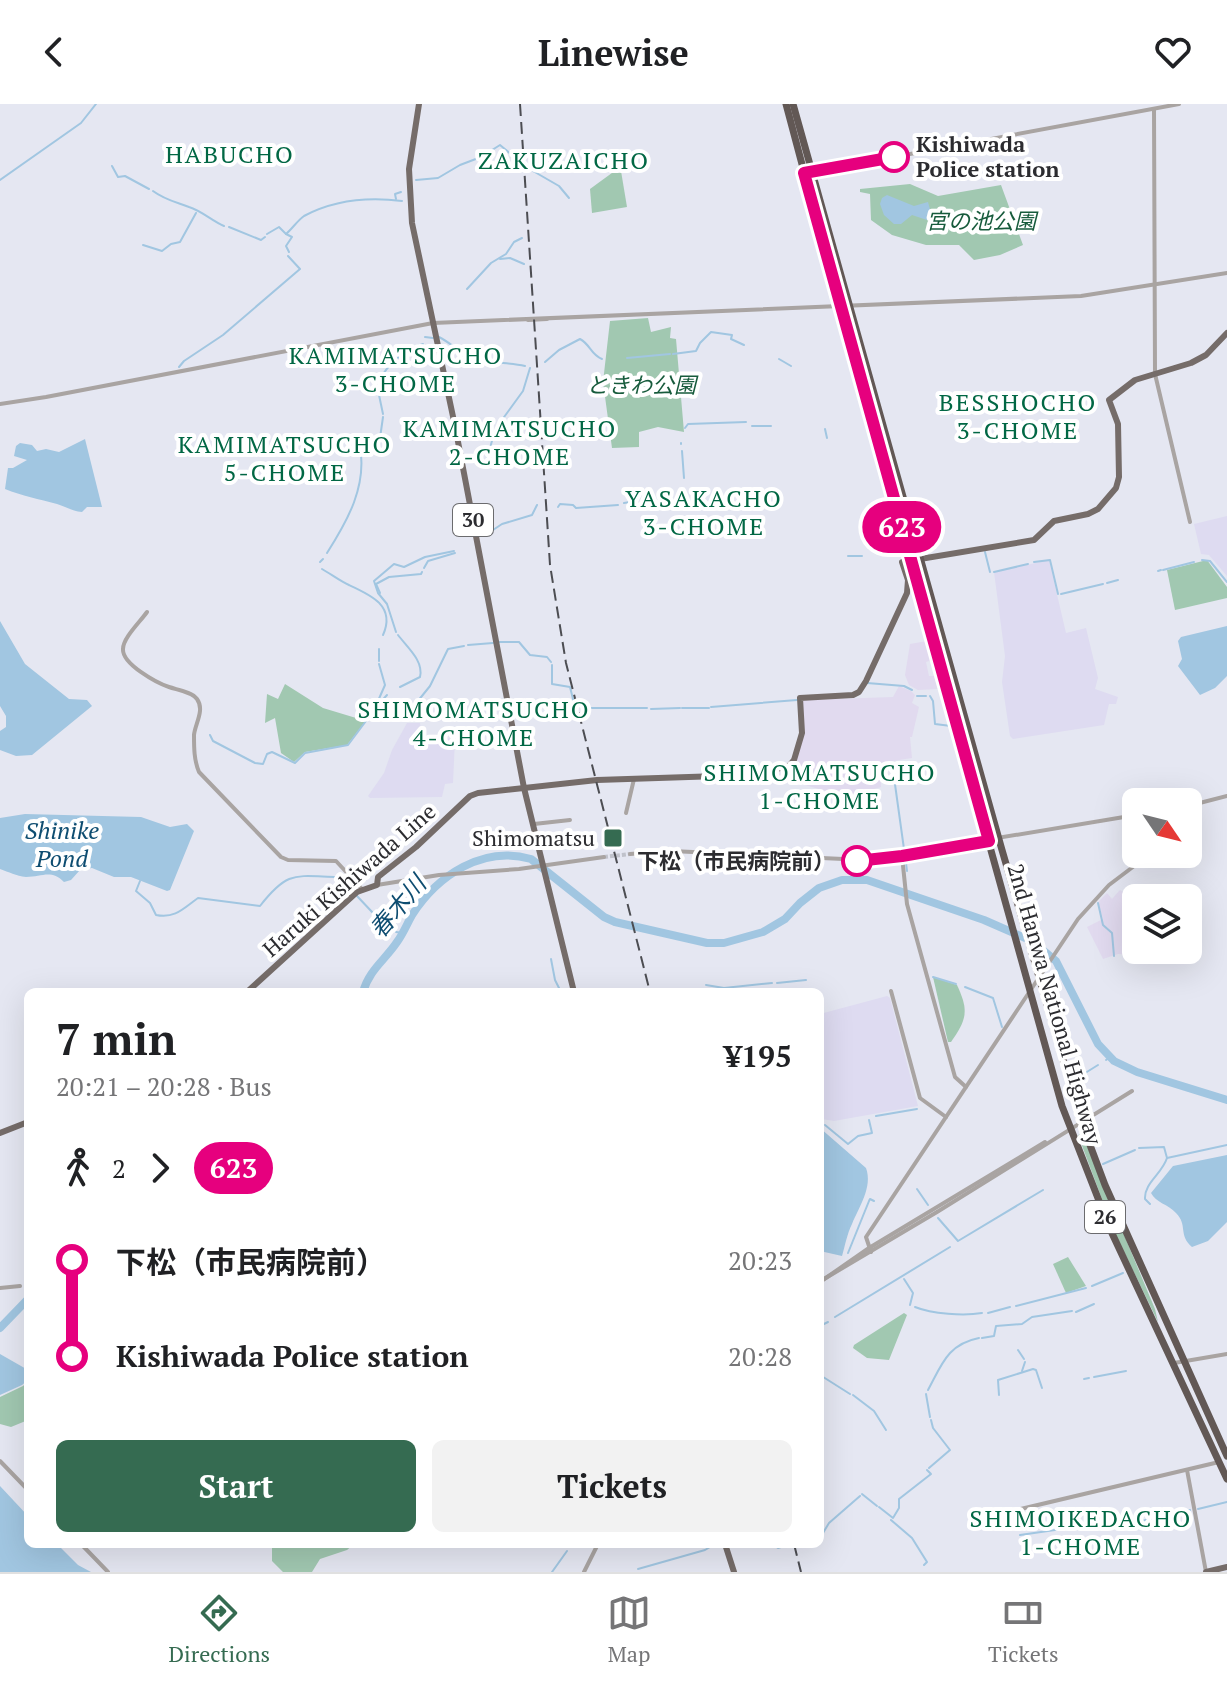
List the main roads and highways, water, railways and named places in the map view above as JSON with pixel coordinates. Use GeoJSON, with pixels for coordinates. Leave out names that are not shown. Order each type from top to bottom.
{"type":"FeatureCollection","features":[{"type":"Feature","properties":{"kind":"highway","name":"26"},"geometry":{"type":"LineString","coordinates":[[784,104],[794,122]]}},
{"type":"Feature","properties":{"kind":"highway","name":"26"},"geometry":{"type":"LineString","coordinates":[[794,122],[795,104]]}},
{"type":"Feature","properties":{"kind":"highway","name":"2nd Hanwa National Highway"},"geometry":{"type":"LineString","coordinates":[[794,122],[813,172],[851,306],[1009,919],[1069,1128],[1104,1216],[1227,1479]]}},
{"type":"Feature","properties":{"kind":"highway","name":"2nd Hanwa National Highway"},"geometry":{"type":"LineString","coordinates":[[794,122],[840,307],[1081,1121],[1105,1185],[1227,1456]]}},
{"type":"Feature","properties":{"kind":"main road","name":"30"},"geometry":{"type":"LineString","coordinates":[[419,104],[410,161],[412,223],[524,788],[545,863],[573,988]]}},
{"type":"Feature","properties":{"kind":"main road","name":"Haruki Kishiwada Line"},"geometry":{"type":"LineString","coordinates":[[251,988],[362,889],[377,885],[378,877],[416,847],[470,796],[582,781],[758,774],[789,766],[794,760],[802,733],[800,698],[853,695],[861,690],[907,593],[908,580],[902,562],[1034,540],[1054,521],[1098,509],[1116,488],[1119,477],[1118,424],[1109,400],[1135,380],[1198,359],[1227,333]]}},
{"type":"Feature","properties":{"kind":"main road"},"geometry":{"type":"LineString","coordinates":[[0,1133],[24,1124]]}},
{"type":"Feature","properties":{"kind":"main road"},"geometry":{"type":"LineString","coordinates":[[726,1548],[734,1572]]}},
{"type":"Feature","properties":{"kind":"main road"},"geometry":{"type":"LineString","coordinates":[[1206,1572],[1227,1567]]}},
{"type":"Feature","properties":{"kind":"water"},"geometry":{"type":"Polygon","coordinates":[[[887,195],[914,206],[928,202],[932,217],[927,220],[912,215],[901,224],[894,224],[884,215],[880,204],[887,195]]]}},
{"type":"Feature","properties":{"kind":"water"},"geometry":{"type":"Polygon","coordinates":[[[85,439],[102,507],[87,507],[82,512],[5,489],[8,468],[27,460],[14,456],[20,443],[32,445],[37,451],[46,449],[59,452],[85,439]]]}},
{"type":"Feature","properties":{"kind":"water"},"geometry":{"type":"Polygon","coordinates":[[[0,621],[25,664],[69,699],[87,700],[92,706],[32,755],[16,756],[0,750],[0,731],[6,727],[6,716],[0,706],[0,621]]]}},
{"type":"Feature","properties":{"kind":"water"},"geometry":{"type":"Polygon","coordinates":[[[1227,626],[1227,676],[1215,688],[1200,695],[1178,666],[1182,659],[1178,641],[1181,637],[1227,626]]]}},
{"type":"Feature","properties":{"kind":"water","name":"Shinike Pond"},"geometry":{"type":"Polygon","coordinates":[[[25,814],[141,817],[170,827],[187,824],[194,831],[170,890],[131,877],[114,877],[92,868],[80,870],[71,880],[64,882],[50,875],[26,877],[0,869],[0,818],[25,814]]]}},
{"type":"Feature","properties":{"kind":"water"},"geometry":{"type":"Polygon","coordinates":[[[824,1131],[866,1168],[868,1175],[864,1197],[842,1256],[824,1252],[824,1131]]]}},
{"type":"Feature","properties":{"kind":"water"},"geometry":{"type":"Polygon","coordinates":[[[1227,1155],[1227,1222],[1208,1241],[1192,1247],[1185,1238],[1180,1217],[1151,1193],[1173,1166],[1227,1155]]]}},
{"type":"Feature","properties":{"kind":"water"},"geometry":{"type":"Polygon","coordinates":[[[0,1354],[24,1368],[24,1383],[0,1395],[0,1354]]]}},
{"type":"Feature","properties":{"kind":"water"},"geometry":{"type":"Polygon","coordinates":[[[0,1486],[24,1512],[24,1548],[61,1548],[78,1565],[91,1572],[0,1572],[0,1486]]]}},
{"type":"Feature","properties":{"kind":"waterway"},"geometry":{"type":"LineString","coordinates":[[0,180],[81,123],[96,104]]}},
{"type":"Feature","properties":{"kind":"waterway"},"geometry":{"type":"LineString","coordinates":[[416,180],[438,178],[500,145],[518,160]]}},
{"type":"Feature","properties":{"kind":"waterway"},"geometry":{"type":"LineString","coordinates":[[112,166],[118,177],[125,176],[149,189]]}},
{"type":"Feature","properties":{"kind":"waterway"},"geometry":{"type":"LineString","coordinates":[[533,171],[559,186],[569,198]]}},
{"type":"Feature","properties":{"kind":"waterway"},"geometry":{"type":"LineString","coordinates":[[153,191],[224,226]]}},
{"type":"Feature","properties":{"kind":"waterway"},"geometry":{"type":"LineString","coordinates":[[396,199],[395,194],[401,192]]}},
{"type":"Feature","properties":{"kind":"waterway"},"geometry":{"type":"LineString","coordinates":[[267,234],[279,227],[286,234],[304,216],[340,203],[377,199],[402,201]]}},
{"type":"Feature","properties":{"kind":"waterway"},"geometry":{"type":"LineString","coordinates":[[143,245],[162,251],[180,242],[196,213]]}},
{"type":"Feature","properties":{"kind":"waterway"},"geometry":{"type":"LineString","coordinates":[[229,227],[261,240],[265,237]]}},
{"type":"Feature","properties":{"kind":"waterway"},"geometry":{"type":"LineString","coordinates":[[286,234],[292,237],[286,246],[289,252]]}},
{"type":"Feature","properties":{"kind":"waterway"},"geometry":{"type":"LineString","coordinates":[[467,289],[491,263],[506,254],[514,242],[522,238]]}},
{"type":"Feature","properties":{"kind":"waterway"},"geometry":{"type":"LineString","coordinates":[[179,367],[223,335],[300,269],[288,256]]}},
{"type":"Feature","properties":{"kind":"waterway"},"geometry":{"type":"LineString","coordinates":[[500,259],[510,258],[524,264]]}},
{"type":"Feature","properties":{"kind":"waterway"},"geometry":{"type":"LineString","coordinates":[[673,354],[696,351],[711,332],[732,335],[731,339],[744,345]]}},
{"type":"Feature","properties":{"kind":"waterway"},"geometry":{"type":"LineString","coordinates":[[425,337],[433,338]]}},
{"type":"Feature","properties":{"kind":"waterway"},"geometry":{"type":"LineString","coordinates":[[439,337],[474,358],[525,366]]}},
{"type":"Feature","properties":{"kind":"waterway"},"geometry":{"type":"LineString","coordinates":[[545,362],[580,339],[602,359]]}},
{"type":"Feature","properties":{"kind":"waterway"},"geometry":{"type":"LineString","coordinates":[[378,392],[382,376],[393,362],[423,344]]}},
{"type":"Feature","properties":{"kind":"waterway"},"geometry":{"type":"LineString","coordinates":[[627,358],[670,354]]}},
{"type":"Feature","properties":{"kind":"waterway"},"geometry":{"type":"LineString","coordinates":[[779,359],[791,366]]}},
{"type":"Feature","properties":{"kind":"waterway"},"geometry":{"type":"LineString","coordinates":[[499,424],[523,391],[530,368]]}},
{"type":"Feature","properties":{"kind":"waterway"},"geometry":{"type":"LineString","coordinates":[[379,395],[383,414]]}},
{"type":"Feature","properties":{"kind":"waterway"},"geometry":{"type":"LineString","coordinates":[[363,446],[379,445],[383,417]]}},
{"type":"Feature","properties":{"kind":"waterway"},"geometry":{"type":"LineString","coordinates":[[685,428],[688,424],[746,422]]}},
{"type":"Feature","properties":{"kind":"waterway"},"geometry":{"type":"LineString","coordinates":[[752,426],[771,426]]}},
{"type":"Feature","properties":{"kind":"waterway"},"geometry":{"type":"LineString","coordinates":[[825,429],[827,438]]}},
{"type":"Feature","properties":{"kind":"waterway"},"geometry":{"type":"LineString","coordinates":[[485,467],[493,437]]}},
{"type":"Feature","properties":{"kind":"waterway"},"geometry":{"type":"LineString","coordinates":[[327,553],[354,502],[361,475],[360,447]]}},
{"type":"Feature","properties":{"kind":"waterway"},"geometry":{"type":"LineString","coordinates":[[682,451],[684,478]]}},
{"type":"Feature","properties":{"kind":"waterway"},"geometry":{"type":"LineString","coordinates":[[624,503],[636,501]]}},
{"type":"Feature","properties":{"kind":"waterway"},"geometry":{"type":"LineString","coordinates":[[642,503],[655,501]]}},
{"type":"Feature","properties":{"kind":"waterway"},"geometry":{"type":"LineString","coordinates":[[558,507],[560,504],[576,508],[618,505]]}},
{"type":"Feature","properties":{"kind":"waterway"},"geometry":{"type":"LineString","coordinates":[[490,532],[502,524],[532,515],[537,505]]}},
{"type":"Feature","properties":{"kind":"waterway"},"geometry":{"type":"LineString","coordinates":[[396,632],[387,604],[378,593],[374,581],[394,564],[404,567],[425,557],[454,551]]}},
{"type":"Feature","properties":{"kind":"waterway"},"geometry":{"type":"LineString","coordinates":[[985,552],[990,572]]}},
{"type":"Feature","properties":{"kind":"waterway"},"geometry":{"type":"LineString","coordinates":[[424,568],[428,561],[455,553]]}},
{"type":"Feature","properties":{"kind":"waterway"},"geometry":{"type":"LineString","coordinates":[[848,556],[862,556]]}},
{"type":"Feature","properties":{"kind":"waterway"},"geometry":{"type":"LineString","coordinates":[[320,562],[323,559]]}},
{"type":"Feature","properties":{"kind":"waterway"},"geometry":{"type":"LineString","coordinates":[[1034,562],[1050,560],[1058,594]]}},
{"type":"Feature","properties":{"kind":"waterway"},"geometry":{"type":"LineString","coordinates":[[1202,560],[1210,561],[1227,582]]}},
{"type":"Feature","properties":{"kind":"waterway"},"geometry":{"type":"LineString","coordinates":[[1163,570],[1194,562]]}},
{"type":"Feature","properties":{"kind":"waterway"},"geometry":{"type":"LineString","coordinates":[[994,572],[1028,564]]}},
{"type":"Feature","properties":{"kind":"waterway"},"geometry":{"type":"LineString","coordinates":[[322,569],[379,603],[386,616],[383,635]]}},
{"type":"Feature","properties":{"kind":"waterway"},"geometry":{"type":"LineString","coordinates":[[380,593],[376,584],[389,577],[422,572]]}},
{"type":"Feature","properties":{"kind":"waterway"},"geometry":{"type":"LineString","coordinates":[[1107,583],[1118,580]]}},
{"type":"Feature","properties":{"kind":"waterway"},"geometry":{"type":"LineString","coordinates":[[1061,594],[1103,584]]}},
{"type":"Feature","properties":{"kind":"waterway"},"geometry":{"type":"LineString","coordinates":[[398,635],[414,654],[421,671],[420,677],[400,687]]}},
{"type":"Feature","properties":{"kind":"waterway"},"geometry":{"type":"LineString","coordinates":[[499,642],[519,642],[530,655],[547,657],[551,662]]}},
{"type":"Feature","properties":{"kind":"waterway"},"geometry":{"type":"LineString","coordinates":[[468,645],[493,643]]}},
{"type":"Feature","properties":{"kind":"waterway"},"geometry":{"type":"LineString","coordinates":[[405,717],[430,686],[448,649],[464,646]]}},
{"type":"Feature","properties":{"kind":"waterway"},"geometry":{"type":"LineString","coordinates":[[379,649],[379,661]]}},
{"type":"Feature","properties":{"kind":"waterway"},"geometry":{"type":"LineString","coordinates":[[374,710],[385,685],[379,664]]}},
{"type":"Feature","properties":{"kind":"waterway"},"geometry":{"type":"LineString","coordinates":[[552,665],[552,684],[570,687],[575,707]]}},
{"type":"Feature","properties":{"kind":"waterway"},"geometry":{"type":"LineString","coordinates":[[867,683],[904,686],[912,690]]}},
{"type":"Feature","properties":{"kind":"waterway"},"geometry":{"type":"LineString","coordinates":[[378,705],[387,695]]}},
{"type":"Feature","properties":{"kind":"waterway"},"geometry":{"type":"LineString","coordinates":[[917,696],[926,696]]}},
{"type":"Feature","properties":{"kind":"waterway"},"geometry":{"type":"LineString","coordinates":[[930,696],[935,724],[951,726]]}},
{"type":"Feature","properties":{"kind":"waterway"},"geometry":{"type":"LineString","coordinates":[[711,707],[797,700]]}},
{"type":"Feature","properties":{"kind":"waterway"},"geometry":{"type":"LineString","coordinates":[[583,711],[590,708],[647,708]]}},
{"type":"Feature","properties":{"kind":"waterway"},"geometry":{"type":"LineString","coordinates":[[651,709],[680,708]]}},
{"type":"Feature","properties":{"kind":"waterway"},"geometry":{"type":"LineString","coordinates":[[682,708],[709,708]]}},
{"type":"Feature","properties":{"kind":"waterway"},"geometry":{"type":"LineString","coordinates":[[210,735],[213,741],[255,763],[263,764],[267,754],[272,752],[295,763],[305,753],[348,745],[366,721]]}},
{"type":"Feature","properties":{"kind":"waterway"},"geometry":{"type":"LineString","coordinates":[[893,770],[904,849]]}},
{"type":"Feature","properties":{"kind":"waterway"},"geometry":{"type":"LineString","coordinates":[[364,988],[412,915],[435,887],[463,867],[496,856],[531,859],[604,917],[615,922],[707,943],[724,943],[763,932],[785,919],[819,888],[842,880],[867,880],[984,920],[1032,941],[1056,961],[1098,1044],[1114,1061],[1137,1072],[1227,1100]]}},
{"type":"Feature","properties":{"kind":"waterway"},"geometry":{"type":"LineString","coordinates":[[906,863],[907,871]]}},
{"type":"Feature","properties":{"kind":"waterway"},"geometry":{"type":"LineString","coordinates":[[140,881],[136,891],[150,903],[156,915],[163,916],[179,912],[198,898],[260,906],[278,886],[302,876],[338,877],[352,891]]}},
{"type":"Feature","properties":{"kind":"waterway"},"geometry":{"type":"LineString","coordinates":[[357,896],[393,931]]}},
{"type":"Feature","properties":{"kind":"waterway"},"geometry":{"type":"LineString","coordinates":[[1098,903],[1103,925],[1112,933],[1114,956]]}},
{"type":"Feature","properties":{"kind":"waterway","name":"春木川"},"geometry":{"type":"LineString","coordinates":[[396,932],[403,933]]}},
{"type":"Feature","properties":{"kind":"waterway"},"geometry":{"type":"LineString","coordinates":[[551,959],[559,988]]}},
{"type":"Feature","properties":{"kind":"waterway"},"geometry":{"type":"LineString","coordinates":[[933,977],[956,984]]}},
{"type":"Feature","properties":{"kind":"waterway"},"geometry":{"type":"LineString","coordinates":[[777,983],[806,980]]}},
{"type":"Feature","properties":{"kind":"waterway"},"geometry":{"type":"LineString","coordinates":[[706,985],[724,988],[772,983]]}},
{"type":"Feature","properties":{"kind":"waterway"},"geometry":{"type":"LineString","coordinates":[[965,987],[993,998],[1002,1027]]}},
{"type":"Feature","properties":{"kind":"waterway"},"geometry":{"type":"LineString","coordinates":[[1106,1060],[1110,1057]]}},
{"type":"Feature","properties":{"kind":"waterway"},"geometry":{"type":"LineString","coordinates":[[1074,1080],[1098,1065]]}},
{"type":"Feature","properties":{"kind":"waterway"},"geometry":{"type":"LineString","coordinates":[[876,1116],[917,1109]]}},
{"type":"Feature","properties":{"kind":"waterway"},"geometry":{"type":"LineString","coordinates":[[825,1125],[848,1144],[858,1136],[872,1133],[869,1120]]}},
{"type":"Feature","properties":{"kind":"waterway"},"geometry":{"type":"LineString","coordinates":[[1150,1204],[1145,1199],[1145,1193],[1167,1158],[1227,1145]]}},
{"type":"Feature","properties":{"kind":"waterway"},"geometry":{"type":"LineString","coordinates":[[1139,1148],[1164,1147],[1167,1158]]}},
{"type":"Feature","properties":{"kind":"waterway"},"geometry":{"type":"LineString","coordinates":[[1103,1164],[1135,1150]]}},
{"type":"Feature","properties":{"kind":"waterway"},"geometry":{"type":"LineString","coordinates":[[917,1189],[928,1205]]}},
{"type":"Feature","properties":{"kind":"waterway"},"geometry":{"type":"LineString","coordinates":[[938,1218],[958,1241],[1043,1190]]}},
{"type":"Feature","properties":{"kind":"waterway"},"geometry":{"type":"LineString","coordinates":[[848,1253],[869,1201],[874,1201]]}},
{"type":"Feature","properties":{"kind":"waterway"},"geometry":{"type":"LineString","coordinates":[[835,1317],[950,1247]]}},
{"type":"Feature","properties":{"kind":"waterway"},"geometry":{"type":"LineString","coordinates":[[1092,1286],[1123,1273]]}},
{"type":"Feature","properties":{"kind":"waterway"},"geometry":{"type":"LineString","coordinates":[[904,1279],[913,1293],[910,1305]]}},
{"type":"Feature","properties":{"kind":"waterway"},"geometry":{"type":"LineString","coordinates":[[1016,1306],[1086,1288]]}},
{"type":"Feature","properties":{"kind":"waterway","name":"春木川"},"geometry":{"type":"LineString","coordinates":[[0,1328],[24,1303]]}},
{"type":"Feature","properties":{"kind":"waterway"},"geometry":{"type":"LineString","coordinates":[[1076,1312],[1094,1304]]}},
{"type":"Feature","properties":{"kind":"waterway"},"geometry":{"type":"LineString","coordinates":[[915,1307],[948,1314],[982,1313]]}},
{"type":"Feature","properties":{"kind":"waterway"},"geometry":{"type":"LineString","coordinates":[[988,1313],[1010,1307]]}},
{"type":"Feature","properties":{"kind":"waterway"},"geometry":{"type":"LineString","coordinates":[[982,1338],[994,1336],[996,1326],[1022,1324],[1032,1317],[1072,1311]]}},
{"type":"Feature","properties":{"kind":"waterway"},"geometry":{"type":"LineString","coordinates":[[824,1324],[828,1322]]}},
{"type":"Feature","properties":{"kind":"waterway"},"geometry":{"type":"LineString","coordinates":[[928,1390],[947,1356],[960,1345],[979,1338]]}},
{"type":"Feature","properties":{"kind":"waterway"},"geometry":{"type":"LineString","coordinates":[[1018,1350],[1024,1359]]}},
{"type":"Feature","properties":{"kind":"waterway"},"geometry":{"type":"LineString","coordinates":[[1022,1371],[1025,1362]]}},
{"type":"Feature","properties":{"kind":"waterway"},"geometry":{"type":"LineString","coordinates":[[999,1395],[998,1380],[1033,1369],[1042,1388]]}},
{"type":"Feature","properties":{"kind":"waterway"},"geometry":{"type":"LineString","coordinates":[[1094,1377],[1126,1371]]}},
{"type":"Feature","properties":{"kind":"waterway"},"geometry":{"type":"LineString","coordinates":[[824,1378],[850,1394]]}},
{"type":"Feature","properties":{"kind":"waterway"},"geometry":{"type":"LineString","coordinates":[[1084,1379],[1089,1378]]}},
{"type":"Feature","properties":{"kind":"waterway"},"geometry":{"type":"LineString","coordinates":[[926,1394],[930,1417]]}},
{"type":"Feature","properties":{"kind":"waterway"},"geometry":{"type":"LineString","coordinates":[[853,1395],[874,1411],[886,1430]]}},
{"type":"Feature","properties":{"kind":"waterway"},"geometry":{"type":"LineString","coordinates":[[929,1468],[950,1450],[933,1428],[931,1420]]}},
{"type":"Feature","properties":{"kind":"waterway"},"geometry":{"type":"LineString","coordinates":[[879,1507],[893,1518],[899,1508],[899,1499],[931,1474],[927,1470]]}},
{"type":"Feature","properties":{"kind":"waterway"},"geometry":{"type":"LineString","coordinates":[[862,1494],[877,1506]]}},
{"type":"Feature","properties":{"kind":"waterway"},"geometry":{"type":"LineString","coordinates":[[824,1531],[829,1523],[860,1496]]}},
{"type":"Feature","properties":{"kind":"waterway"},"geometry":{"type":"LineString","coordinates":[[1198,1509],[1227,1502]]}},
{"type":"Feature","properties":{"kind":"waterway"},"geometry":{"type":"LineString","coordinates":[[1156,1517],[1190,1510]]}},
{"type":"Feature","properties":{"kind":"waterway"},"geometry":{"type":"LineString","coordinates":[[1105,1528],[1151,1519]]}},
{"type":"Feature","properties":{"kind":"waterway"},"geometry":{"type":"LineString","coordinates":[[891,1520],[912,1538],[927,1562],[924,1565]]}},
{"type":"Feature","properties":{"kind":"waterway"},"geometry":{"type":"LineString","coordinates":[[1020,1535],[1097,1524]]}},
{"type":"Feature","properties":{"kind":"waterway"},"geometry":{"type":"LineString","coordinates":[[638,1569],[708,1548]]}},
{"type":"Feature","properties":{"kind":"waterway"},"geometry":{"type":"LineString","coordinates":[[552,1572],[567,1551]]}},
{"type":"Feature","properties":{"kind":"tunnel"},"geometry":{"type":"LineString","coordinates":[[604,857],[630,854]]}},
{"type":"Feature","properties":{"kind":"railway"},"geometry":{"type":"LineString","coordinates":[[520,104],[550,565],[566,663],[649,988]]}},
{"type":"Feature","properties":{"kind":"railway"},"geometry":{"type":"LineString","coordinates":[[795,1548],[801,1572]]}},
{"type":"Feature","properties":{"kind":"place","name":"Kishiwada Police station"},"geometry":{"type":"Point","coordinates":[894,157]}},
{"type":"Feature","properties":{"kind":"place","name":"Shimomatsu"},"geometry":{"type":"Point","coordinates":[613,838]}},
{"type":"Feature","properties":{"kind":"place","name":"下松（市民病院前）"},"geometry":{"type":"Point","coordinates":[857,861]}},
{"type":"Feature","properties":{"kind":"district","name":"HABUCHO"},"geometry":{"type":"Point","coordinates":[230,155]}},
{"type":"Feature","properties":{"kind":"district","name":"ZAKUZAICHO"},"geometry":{"type":"Point","coordinates":[564,161]}},
{"type":"Feature","properties":{"kind":"district","name":"KAMIMATSUCHO 3-CHOME"},"geometry":{"type":"Point","coordinates":[396,370]}},
{"type":"Feature","properties":{"kind":"district","name":"BESSHOCHO 3-CHOME"},"geometry":{"type":"Point","coordinates":[1018,417]}},
{"type":"Feature","properties":{"kind":"district","name":"KAMIMATSUCHO 2-CHOME"},"geometry":{"type":"Point","coordinates":[510,443]}},
{"type":"Feature","properties":{"kind":"district","name":"KAMIMATSUCHO 5-CHOME"},"geometry":{"type":"Point","coordinates":[285,459]}},
{"type":"Feature","properties":{"kind":"district","name":"YASAKACHO 3-CHOME"},"geometry":{"type":"Point","coordinates":[704,513]}},
{"type":"Feature","properties":{"kind":"district","name":"SHIMOMATSUCHO 4-CHOME"},"geometry":{"type":"Point","coordinates":[474,724]}},
{"type":"Feature","properties":{"kind":"district","name":"SHIMOMATSUCHO 1-CHOME"},"geometry":{"type":"Point","coordinates":[820,787]}},
{"type":"Feature","properties":{"kind":"district","name":"SHIMOIKEDACHO 1-CHOME"},"geometry":{"type":"Point","coordinates":[1081,1533]}},
{"type":"Feature","properties":{"kind":"park label","name":"宮の池公園"},"geometry":{"type":"Point","coordinates":[981,221]}},
{"type":"Feature","properties":{"kind":"park label","name":"ときわ公園"},"geometry":{"type":"Point","coordinates":[641,385]}}]}
